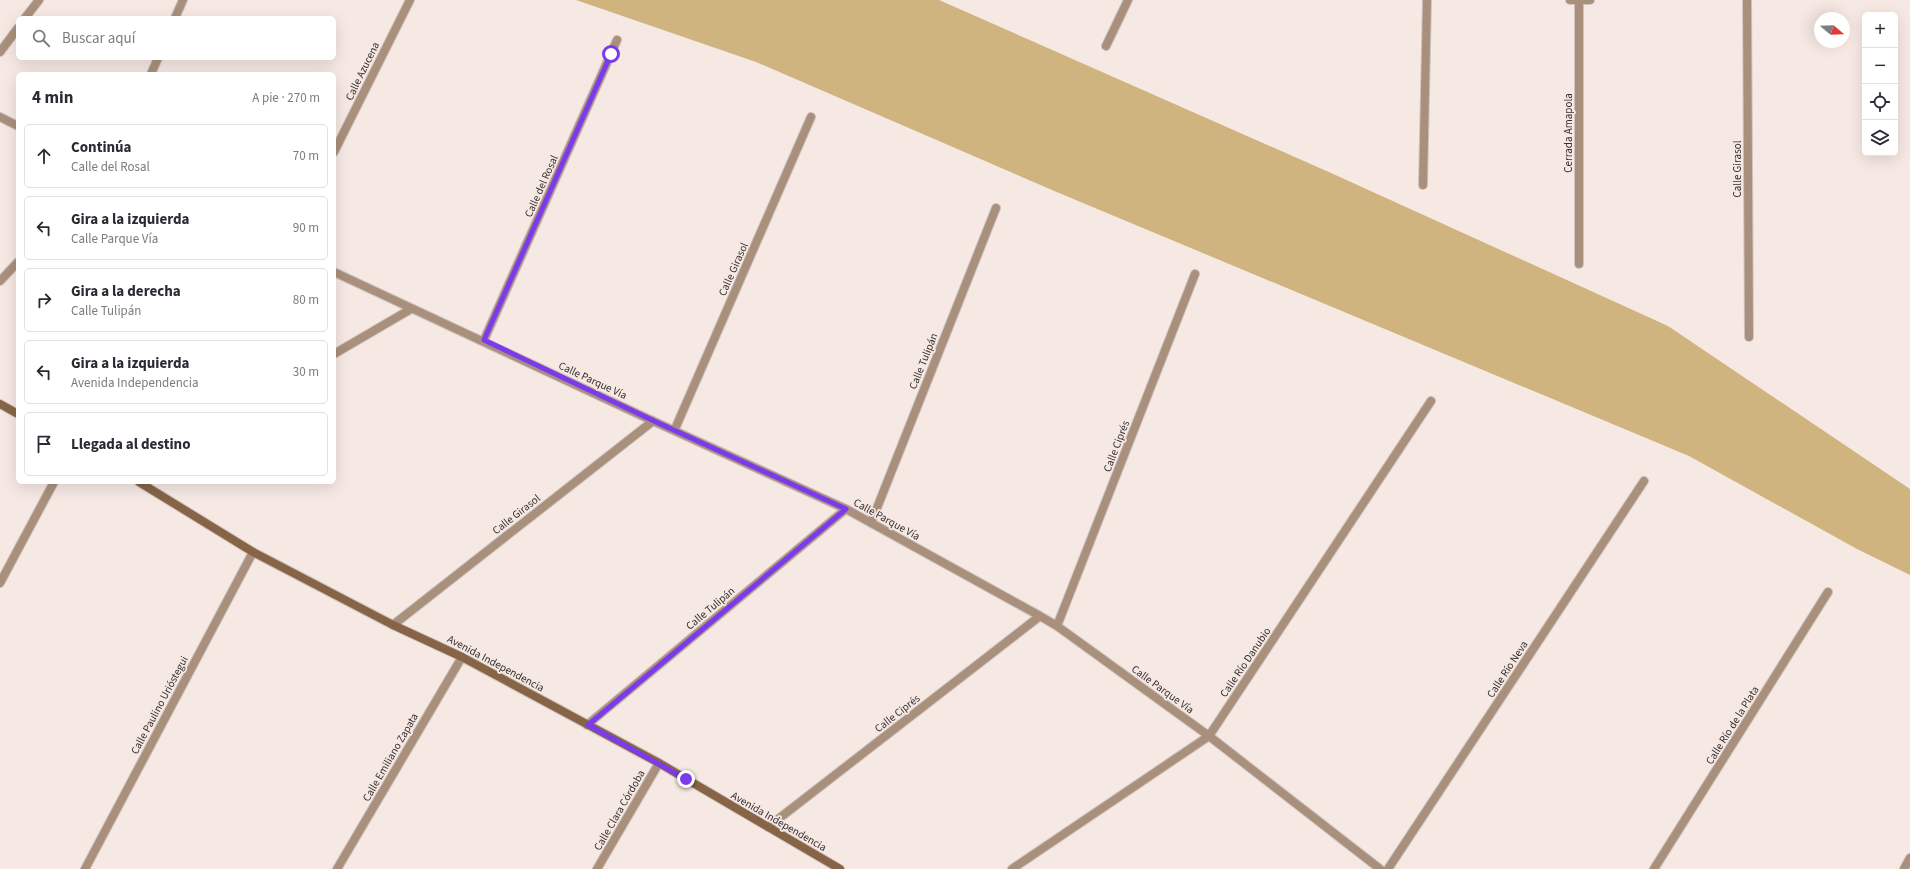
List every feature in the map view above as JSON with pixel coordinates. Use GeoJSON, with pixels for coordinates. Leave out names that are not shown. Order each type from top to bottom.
{"type":"FeatureCollection","features":[{"type":"Feature","properties":{"kind":"street"},"geometry":{"type":"LineString","coordinates":[[27,16],[39,0]]}},
{"type":"Feature","properties":{"kind":"street"},"geometry":{"type":"LineString","coordinates":[[176,16],[183,0]]}},
{"type":"Feature","properties":{"kind":"street","name":"Calle Azucena"},"geometry":{"type":"LineString","coordinates":[[336,148],[410,0]]}},
{"type":"Feature","properties":{"kind":"street"},"geometry":{"type":"LineString","coordinates":[[1106,46],[1128,0]]}},
{"type":"Feature","properties":{"kind":"street"},"geometry":{"type":"LineString","coordinates":[[1423,185],[1427,0]]}},
{"type":"Feature","properties":{"kind":"street"},"geometry":{"type":"LineString","coordinates":[[1570,0],[1590,0]]}},
{"type":"Feature","properties":{"kind":"street","name":"Cerrada Amapola"},"geometry":{"type":"LineString","coordinates":[[1579,0],[1579,264]]}},
{"type":"Feature","properties":{"kind":"street","name":"Calle Girasol"},"geometry":{"type":"LineString","coordinates":[[1747,0],[1749,338]]}},
{"type":"Feature","properties":{"kind":"street"},"geometry":{"type":"LineString","coordinates":[[0,52],[16,31]]}},
{"type":"Feature","properties":{"kind":"street","name":"Calle del Rosal"},"geometry":{"type":"LineString","coordinates":[[484,340],[617,40]]}},
{"type":"Feature","properties":{"kind":"street"},"geometry":{"type":"LineString","coordinates":[[152,72],[157,60]]}},
{"type":"Feature","properties":{"kind":"street"},"geometry":{"type":"LineString","coordinates":[[0,117],[16,125]]}},
{"type":"Feature","properties":{"kind":"street","name":"Calle Girasol"},"geometry":{"type":"LineString","coordinates":[[675,429],[811,118]]}},
{"type":"Feature","properties":{"kind":"street","name":"Calle Tulipán"},"geometry":{"type":"LineString","coordinates":[[871,523],[996,208]]}},
{"type":"Feature","properties":{"kind":"street"},"geometry":{"type":"LineString","coordinates":[[0,281],[16,264]]}},
{"type":"Feature","properties":{"kind":"street","name":"Calle Parque Vía"},"geometry":{"type":"LineString","coordinates":[[336,273],[411,309],[484,340],[654,421],[675,429],[846,509],[1040,616],[1057,626],[1209,736],[1380,869]]}},
{"type":"Feature","properties":{"kind":"street","name":"Calle Ciprés"},"geometry":{"type":"LineString","coordinates":[[1057,626],[1195,274]]}},
{"type":"Feature","properties":{"kind":"street"},"geometry":{"type":"LineString","coordinates":[[336,353],[411,309]]}},
{"type":"Feature","properties":{"kind":"street","name":"Calle Río Danubio"},"geometry":{"type":"LineString","coordinates":[[1012,869],[1209,736],[1432,401]]}},
{"type":"Feature","properties":{"kind":"street"},"geometry":{"type":"LineString","coordinates":[[0,404],[16,413]]}},
{"type":"Feature","properties":{"kind":"street","name":"Calle Girasol"},"geometry":{"type":"LineString","coordinates":[[393,625],[654,421]]}},
{"type":"Feature","properties":{"kind":"street","name":"Calle Río Neva"},"geometry":{"type":"LineString","coordinates":[[1388,869],[1644,481]]}},
{"type":"Feature","properties":{"kind":"street"},"geometry":{"type":"LineString","coordinates":[[0,583],[53,484]]}},
{"type":"Feature","properties":{"kind":"street","name":"Avenida Independencia"},"geometry":{"type":"LineString","coordinates":[[141,484],[253,552],[393,625],[462,656],[659,763],[840,869]]}},
{"type":"Feature","properties":{"kind":"street","name":"Calle Tulipán"},"geometry":{"type":"LineString","coordinates":[[588,725],[846,509]]}},
{"type":"Feature","properties":{"kind":"street","name":"Calle Paulino Urióstegui"},"geometry":{"type":"LineString","coordinates":[[85,869],[253,552]]}},
{"type":"Feature","properties":{"kind":"street","name":"Calle Río de la Plata"},"geometry":{"type":"LineString","coordinates":[[1654,869],[1828,592]]}},
{"type":"Feature","properties":{"kind":"street","name":"Calle Ciprés"},"geometry":{"type":"LineString","coordinates":[[768,827],[1040,616]]}},
{"type":"Feature","properties":{"kind":"street","name":"Calle Emiliano Zapata"},"geometry":{"type":"LineString","coordinates":[[337,869],[462,656]]}},
{"type":"Feature","properties":{"kind":"street","name":"Calle Clara Córdoba"},"geometry":{"type":"LineString","coordinates":[[598,869],[659,763]]}},
{"type":"Feature","properties":{"kind":"street"},"geometry":{"type":"LineString","coordinates":[[1904,869],[1910,858]]}},
{"type":"Feature","properties":{"kind":"shaded area"},"geometry":{"type":"Polygon","coordinates":[[[576,0],[939,0],[1331,173],[1668,326],[1910,489],[1910,575],[1857,549],[1689,456],[1059,193],[756,62],[576,0]]]}},
{"type":"Feature","properties":{"kind":"route"},"geometry":{"type":"LineString","coordinates":[[611,54],[484,340],[654,421],[675,429],[846,509],[588,725],[686,779]]}}]}
